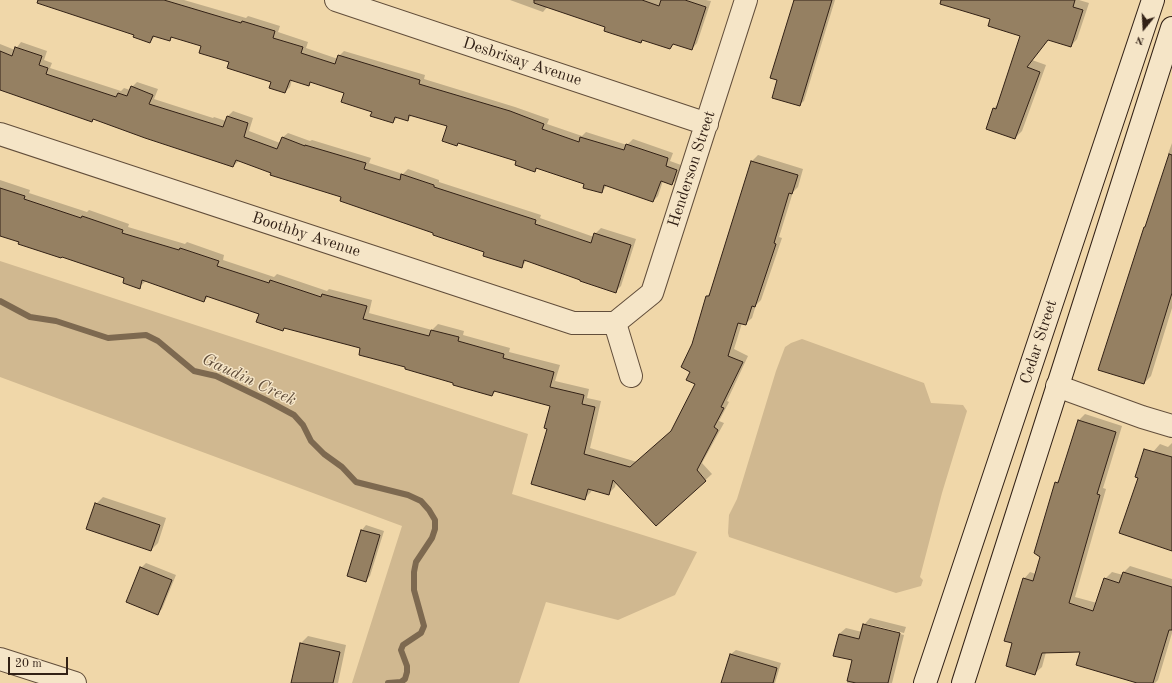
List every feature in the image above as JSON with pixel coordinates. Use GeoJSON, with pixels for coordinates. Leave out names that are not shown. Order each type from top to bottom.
{"type":"FeatureCollection","features":[{"type":"Feature","properties":{"kind":"street","name":"Desbrisay Avenue"},"geometry":{"type":"LineString","coordinates":[[336,0],[707,124]]}},
{"type":"Feature","properties":{"kind":"street","name":"Henderson Street"},"geometry":{"type":"LineString","coordinates":[[615,323],[652,293],[746,0]]}},
{"type":"Feature","properties":{"kind":"street","name":"Cedar Street"},"geometry":{"type":"LineString","coordinates":[[925,683],[1153,0]]}},
{"type":"Feature","properties":{"kind":"street","name":"Cedar Street"},"geometry":{"type":"LineString","coordinates":[[963,683],[1172,28]]}},
{"type":"Feature","properties":{"kind":"street","name":"Boothby Avenue"},"geometry":{"type":"LineString","coordinates":[[0,134],[573,323],[615,323]]}},
{"type":"Feature","properties":{"kind":"street"},"geometry":{"type":"LineString","coordinates":[[615,323],[631,376]]}},
{"type":"Feature","properties":{"kind":"street"},"geometry":{"type":"LineString","coordinates":[[1057,386],[1142,417],[1172,426]]}},
{"type":"Feature","properties":{"kind":"street"},"geometry":{"type":"LineString","coordinates":[[0,659],[75,683]]}},
{"type":"Feature","properties":{"kind":"shaded area"},"geometry":{"type":"Polygon","coordinates":[[[0,261],[528,434],[512,494],[697,552],[675,595],[618,620],[546,602],[519,683],[352,683],[402,526],[0,377],[0,261]]]}},
{"type":"Feature","properties":{"kind":"shaded area"},"geometry":{"type":"Polygon","coordinates":[[[802,339],[924,383],[931,403],[963,405],[967,411],[942,493],[920,577],[923,580],[921,586],[896,593],[729,537],[729,515],[737,499],[776,371],[785,347],[802,339]]]}},
{"type":"Feature","properties":{"kind":"building"},"geometry":{"type":"Polygon","coordinates":[[[38,0],[164,0],[241,23],[242,21],[275,31],[273,38],[303,47],[301,53],[335,64],[338,55],[420,80],[419,84],[510,111],[544,124],[542,129],[579,142],[580,137],[624,150],[626,144],[668,158],[666,166],[677,170],[672,185],[661,181],[653,202],[604,185],[602,193],[583,188],[584,184],[536,168],[535,172],[515,165],[516,161],[458,143],[457,146],[442,141],[447,126],[409,115],[408,121],[395,117],[393,123],[370,116],[372,112],[341,102],[344,93],[310,82],[309,86],[290,80],[285,93],[269,88],[271,82],[227,68],[229,62],[199,53],[201,46],[171,37],[170,41],[153,36],[150,43],[133,37],[134,35],[37,3],[38,0]]]}},
{"type":"Feature","properties":{"kind":"building"},"geometry":{"type":"Polygon","coordinates":[[[534,0],[642,0],[659,6],[661,0],[685,0],[706,7],[692,50],[673,44],[670,49],[642,40],[641,43],[604,31],[605,27],[534,3],[534,0]]]}},
{"type":"Feature","properties":{"kind":"building"},"geometry":{"type":"Polygon","coordinates":[[[794,0],[832,0],[800,106],[772,98],[777,80],[770,78],[794,0]]]}},
{"type":"Feature","properties":{"kind":"building"},"geometry":{"type":"Polygon","coordinates":[[[941,0],[1075,0],[1073,7],[1083,10],[1071,47],[1048,40],[1027,67],[1040,72],[1015,139],[986,129],[993,108],[996,109],[1020,36],[988,26],[990,19],[940,4],[941,0]]]}},
{"type":"Feature","properties":{"kind":"building"},"geometry":{"type":"Polygon","coordinates":[[[15,47],[42,56],[39,65],[48,68],[46,74],[116,97],[118,93],[127,96],[131,86],[153,95],[149,104],[223,127],[227,116],[248,123],[244,137],[277,149],[282,137],[305,146],[366,163],[364,169],[400,180],[401,174],[434,185],[434,187],[536,220],[535,224],[591,243],[594,233],[631,245],[616,293],[524,260],[522,268],[483,256],[484,252],[340,201],[341,197],[270,175],[271,173],[236,160],[233,167],[93,119],[92,122],[0,90],[0,51],[12,56],[15,47]]]}},
{"type":"Feature","properties":{"kind":"building"},"geometry":{"type":"Polygon","coordinates":[[[1169,154],[1172,155],[1172,293],[1144,384],[1098,370],[1169,154]]]}},
{"type":"Feature","properties":{"kind":"building"},"geometry":{"type":"Polygon","coordinates":[[[751,161],[798,175],[792,194],[789,193],[774,243],[776,244],[755,307],[752,306],[746,325],[738,323],[728,356],[743,362],[721,407],[724,408],[714,427],[718,430],[697,470],[706,481],[656,526],[613,480],[609,495],[588,489],[585,500],[531,484],[547,429],[544,428],[550,406],[494,391],[492,396],[405,369],[405,367],[359,355],[360,348],[284,328],[283,331],[256,322],[259,314],[206,296],[204,302],[142,280],[140,289],[123,283],[124,278],[18,244],[19,242],[0,236],[0,188],[25,196],[24,199],[123,230],[122,233],[179,250],[180,248],[219,261],[217,266],[269,283],[270,280],[321,297],[322,294],[367,306],[363,319],[429,336],[431,330],[459,337],[458,341],[504,354],[503,358],[554,372],[550,387],[584,395],[582,404],[595,407],[584,454],[630,467],[671,431],[695,384],[686,380],[690,372],[681,367],[692,344],[706,296],[709,296],[751,161]]]}},
{"type":"Feature","properties":{"kind":"building"},"geometry":{"type":"Polygon","coordinates":[[[1078,420],[1116,432],[1097,494],[1100,495],[1069,603],[1093,611],[1104,578],[1119,583],[1123,572],[1172,587],[1172,630],[1169,630],[1153,683],[1137,683],[1076,665],[1080,652],[1042,653],[1035,675],[1006,666],[1012,643],[1004,641],[1023,578],[1033,581],[1040,557],[1034,553],[1055,482],[1058,483],[1078,420]]]}},
{"type":"Feature","properties":{"kind":"building"},"geometry":{"type":"Polygon","coordinates":[[[1144,449],[1172,457],[1172,551],[1119,533],[1138,478],[1135,477],[1144,449]]]}},
{"type":"Feature","properties":{"kind":"building"},"geometry":{"type":"Polygon","coordinates":[[[95,503],[160,525],[151,551],[86,529],[95,503]]]}},
{"type":"Feature","properties":{"kind":"building"},"geometry":{"type":"Polygon","coordinates":[[[361,530],[380,535],[366,582],[347,576],[361,530]]]}},
{"type":"Feature","properties":{"kind":"building"},"geometry":{"type":"Polygon","coordinates":[[[140,567],[172,580],[158,615],[126,602],[140,567]]]}},
{"type":"Feature","properties":{"kind":"building"},"geometry":{"type":"Polygon","coordinates":[[[863,624],[900,633],[888,683],[856,683],[847,681],[852,660],[833,656],[839,634],[859,639],[863,624]]]}},
{"type":"Feature","properties":{"kind":"building"},"geometry":{"type":"Polygon","coordinates":[[[300,643],[340,652],[333,683],[291,683],[300,643]]]}},
{"type":"Feature","properties":{"kind":"building"},"geometry":{"type":"Polygon","coordinates":[[[730,654],[777,668],[773,683],[721,683],[730,654]]]}},
{"type":"Feature","properties":{"kind":"waterway","name":"Gaudin Creek"},"geometry":{"type":"LineString","coordinates":[[0,301],[30,317],[56,321],[108,338],[146,335],[158,341],[194,371],[216,376],[294,415],[303,425],[311,441],[324,454],[342,467],[356,482],[408,495],[421,501],[435,520],[435,529],[432,538],[416,562],[414,572],[414,590],[424,626],[421,633],[403,645],[401,650],[407,666],[405,679],[401,682],[388,683]]}}]}
